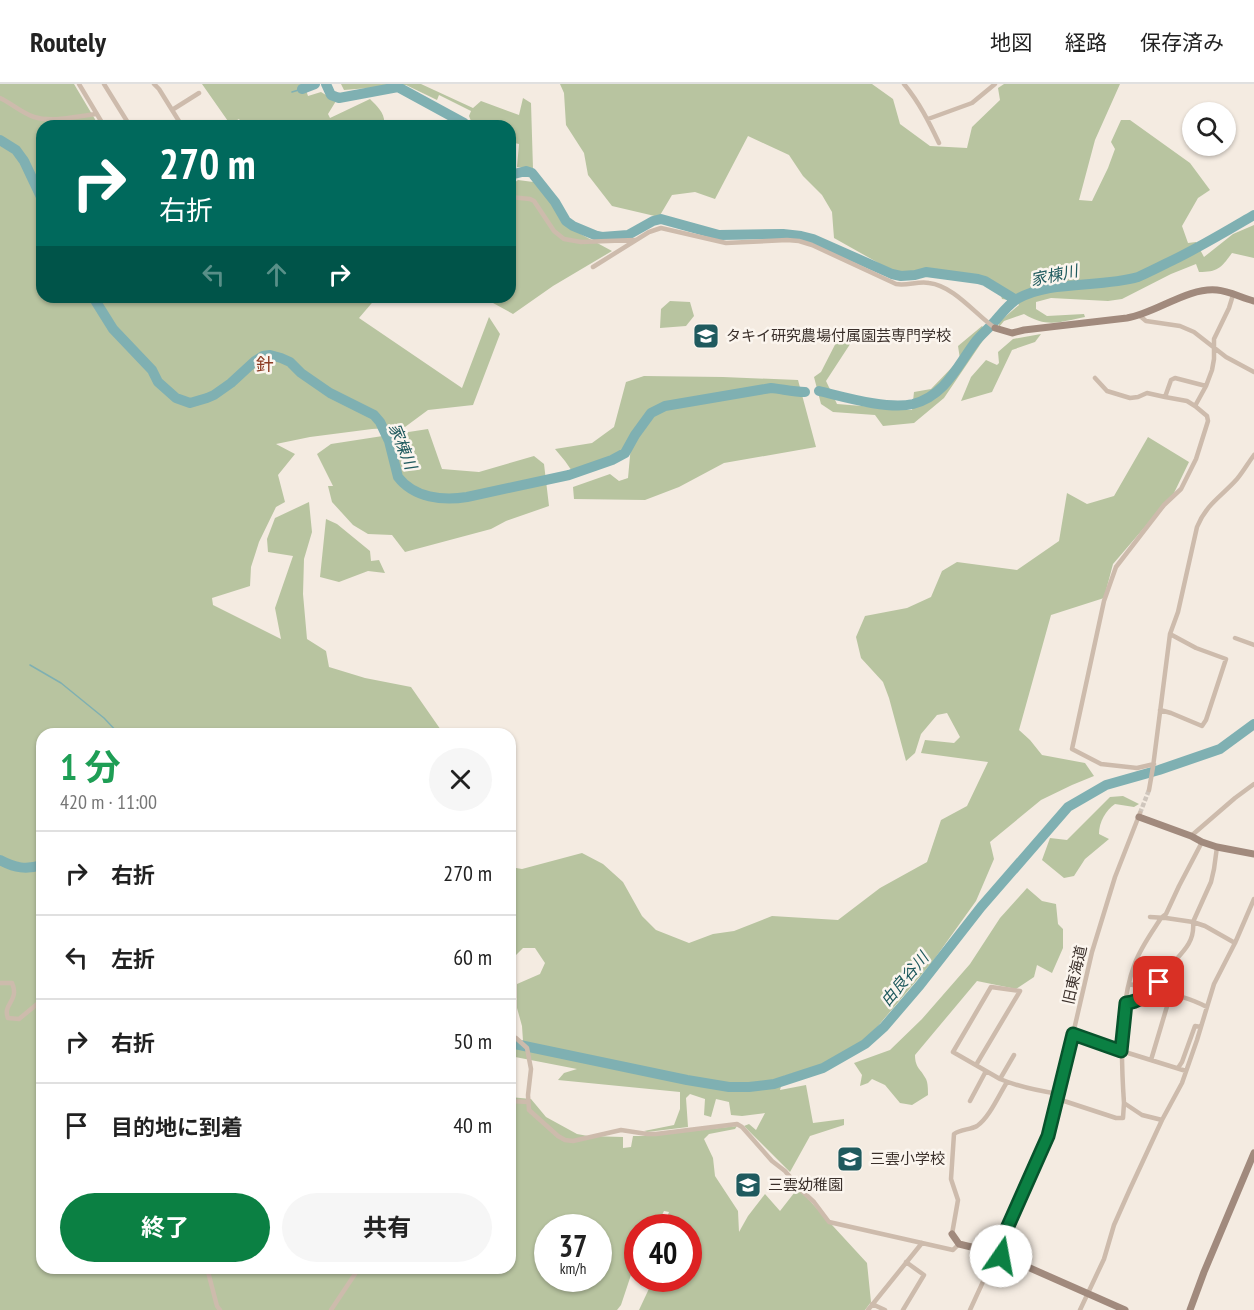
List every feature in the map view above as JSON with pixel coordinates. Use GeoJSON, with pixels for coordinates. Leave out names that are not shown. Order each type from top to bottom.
{"type":"FeatureCollection","features":[{"type":"Feature","properties":{"kind":"street"},"geometry":{"type":"LineString","coordinates":[[79,84],[100,120]]}},
{"type":"Feature","properties":{"kind":"street"},"geometry":{"type":"LineString","coordinates":[[104,84],[126,120]]}},
{"type":"Feature","properties":{"kind":"street"},"geometry":{"type":"LineString","coordinates":[[154,84],[178,120]]}},
{"type":"Feature","properties":{"kind":"street"},"geometry":{"type":"LineString","coordinates":[[904,84],[928,119],[939,143]]}},
{"type":"Feature","properties":{"kind":"street"},"geometry":{"type":"LineString","coordinates":[[928,119],[972,103],[995,84]]}},
{"type":"Feature","properties":{"kind":"street"},"geometry":{"type":"LineString","coordinates":[[172,110],[199,93]]}},
{"type":"Feature","properties":{"kind":"street"},"geometry":{"type":"LineString","coordinates":[[0,98],[36,118],[55,119],[97,114]]}},
{"type":"Feature","properties":{"kind":"street"},"geometry":{"type":"LineString","coordinates":[[516,198],[534,201],[554,231],[564,239],[581,242],[637,240]]}},
{"type":"Feature","properties":{"kind":"street"},"geometry":{"type":"LineString","coordinates":[[593,267],[649,232],[661,228],[726,243],[799,241],[896,284],[928,283],[946,288],[992,325],[1011,333],[1140,316],[1169,302],[1206,290],[1218,290],[1254,301]]}},
{"type":"Feature","properties":{"kind":"street"},"geometry":{"type":"LineString","coordinates":[[1195,406],[1212,370],[1214,339],[1233,295]]}},
{"type":"Feature","properties":{"kind":"street"},"geometry":{"type":"LineString","coordinates":[[1140,316],[1146,321],[1180,326],[1194,332],[1226,357],[1254,372]]}},
{"type":"Feature","properties":{"kind":"street"},"geometry":{"type":"LineString","coordinates":[[1095,378],[1107,391],[1130,398],[1148,393],[1187,400],[1208,416],[1207,427],[1196,459],[1181,489],[1164,505],[1116,567],[1104,601],[1072,749],[1101,764],[1137,768],[1154,765]]}},
{"type":"Feature","properties":{"kind":"street"},"geometry":{"type":"LineString","coordinates":[[1165,397],[1171,380],[1175,378],[1206,386]]}},
{"type":"Feature","properties":{"kind":"street"},"geometry":{"type":"LineString","coordinates":[[1149,790],[1170,634],[1178,612],[1197,527],[1208,506],[1238,478],[1254,455]]}},
{"type":"Feature","properties":{"kind":"street"},"geometry":{"type":"LineString","coordinates":[[1160,710],[1202,726],[1226,659],[1196,648],[1170,634]]}},
{"type":"Feature","properties":{"kind":"street"},"geometry":{"type":"LineString","coordinates":[[1235,638],[1254,645]]}},
{"type":"Feature","properties":{"kind":"street"},"geometry":{"type":"LineString","coordinates":[[1191,836],[1254,784]]}},
{"type":"Feature","properties":{"kind":"street"},"geometry":{"type":"LineString","coordinates":[[1247,789],[1254,793]]}},
{"type":"Feature","properties":{"kind":"street"},"geometry":{"type":"LineString","coordinates":[[1139,815],[1202,842],[1254,854]]}},
{"type":"Feature","properties":{"kind":"street","name":"旧東海道"},"geometry":{"type":"LineString","coordinates":[[970,1310],[1048,1136],[1092,952],[1115,877],[1139,815]]}},
{"type":"Feature","properties":{"kind":"street"},"geometry":{"type":"LineString","coordinates":[[976,1065],[1020,992],[991,987],[953,1052],[1000,1079],[1007,1082],[1058,1097],[1103,1115],[1122,1118],[1124,1103],[1121,1051],[1129,984],[1136,961],[1161,918],[1166,914],[1202,842]]}},
{"type":"Feature","properties":{"kind":"street"},"geometry":{"type":"LineString","coordinates":[[1126,1003],[1133,1002],[1153,990],[1192,940],[1193,922],[1210,882],[1217,847]]}},
{"type":"Feature","properties":{"kind":"street"},"geometry":{"type":"LineString","coordinates":[[1080,1310],[1104,1259],[1114,1226],[1162,1120],[1182,1083],[1214,984],[1254,899]]}},
{"type":"Feature","properties":{"kind":"street"},"geometry":{"type":"LineString","coordinates":[[1149,917],[1193,922],[1235,943]]}},
{"type":"Feature","properties":{"kind":"street"},"geometry":{"type":"LineString","coordinates":[[0,982],[12,983],[15,990],[14,997],[7,1008],[8,1018],[18,1019],[36,1005]]}},
{"type":"Feature","properties":{"kind":"street"},"geometry":{"type":"LineString","coordinates":[[1129,984],[1171,993],[1207,1007]]}},
{"type":"Feature","properties":{"kind":"street"},"geometry":{"type":"LineString","coordinates":[[1151,1060],[1171,993]]}},
{"type":"Feature","properties":{"kind":"street"},"geometry":{"type":"LineString","coordinates":[[1178,1068],[1195,1026],[1201,1027]]}},
{"type":"Feature","properties":{"kind":"street"},"geometry":{"type":"LineString","coordinates":[[1073,1034],[1186,1071]]}},
{"type":"Feature","properties":{"kind":"street"},"geometry":{"type":"LineString","coordinates":[[516,1038],[527,1048],[531,1069],[528,1102],[530,1110],[565,1140],[573,1142],[621,1130],[656,1134],[737,1125],[742,1127],[772,1161],[814,1202],[830,1222],[953,1250],[959,1244]]}},
{"type":"Feature","properties":{"kind":"street"},"geometry":{"type":"LineString","coordinates":[[1000,1079],[1014,1055]]}},
{"type":"Feature","properties":{"kind":"street"},"geometry":{"type":"LineString","coordinates":[[970,1101],[986,1071]]}},
{"type":"Feature","properties":{"kind":"street"},"geometry":{"type":"LineString","coordinates":[[1007,1082],[982,1121],[975,1127],[954,1134],[951,1179],[958,1200],[952,1234],[959,1244],[996,1253],[1125,1310]]}},
{"type":"Feature","properties":{"kind":"street"},"geometry":{"type":"LineString","coordinates":[[516,1101],[528,1102]]}},
{"type":"Feature","properties":{"kind":"street"},"geometry":{"type":"LineString","coordinates":[[1124,1103],[1142,1114],[1162,1120]]}},
{"type":"Feature","properties":{"kind":"street"},"geometry":{"type":"LineString","coordinates":[[1190,1310],[1254,1155]]}},
{"type":"Feature","properties":{"kind":"street"},"geometry":{"type":"LineString","coordinates":[[868,1310],[922,1243]]}},
{"type":"Feature","properties":{"kind":"street"},"geometry":{"type":"LineString","coordinates":[[903,1310],[924,1275],[906,1262]]}},
{"type":"Feature","properties":{"kind":"street"},"geometry":{"type":"LineString","coordinates":[[209,1274],[220,1310]]}},
{"type":"Feature","properties":{"kind":"street"},"geometry":{"type":"LineString","coordinates":[[331,1310],[355,1274]]}},
{"type":"Feature","properties":{"kind":"street"},"geometry":{"type":"LineString","coordinates":[[872,1304],[885,1310]]}},
{"type":"Feature","properties":{"kind":"green space"},"geometry":{"type":"Polygon","coordinates":[[[0,84],[74,84],[95,120],[36,120],[36,303],[372,303],[359,318],[462,388],[489,317],[500,334],[473,405],[428,410],[405,427],[310,437],[276,444],[295,454],[278,475],[285,502],[276,507],[259,542],[251,567],[250,586],[212,598],[213,605],[281,639],[275,608],[293,556],[268,552],[267,539],[275,518],[309,502],[312,532],[304,559],[303,594],[307,639],[326,651],[329,667],[365,678],[411,687],[440,728],[36,728],[36,1274],[516,1274],[516,1098],[531,1099],[546,1117],[577,1134],[623,1137],[623,1148],[631,1147],[633,1136],[737,1126],[735,1129],[709,1134],[704,1139],[713,1158],[715,1176],[738,1211],[739,1232],[765,1194],[780,1211],[798,1188],[867,1263],[871,1302],[865,1310],[639,1310],[647,1292],[702,1292],[702,1214],[668,1214],[669,1212],[664,1211],[662,1214],[624,1214],[625,1292],[617,1310],[0,1310],[0,84]]]}},
{"type":"Feature","properties":{"kind":"green space"},"geometry":{"type":"Polygon","coordinates":[[[202,84],[304,84],[308,96],[321,92],[336,101],[328,114],[330,118],[370,99],[383,114],[384,120],[239,119],[227,120],[202,84]]]}},
{"type":"Feature","properties":{"kind":"green space"},"geometry":{"type":"Polygon","coordinates":[[[341,84],[421,84],[473,108],[481,101],[519,115],[523,98],[531,103],[533,169],[517,167],[519,144],[516,143],[516,120],[471,120],[471,111],[439,95],[437,100],[406,85],[344,90],[341,84]]]}},
{"type":"Feature","properties":{"kind":"green space"},"geometry":{"type":"Polygon","coordinates":[[[560,84],[872,84],[893,99],[900,124],[930,146],[967,148],[972,127],[1000,100],[998,88],[1004,84],[1120,84],[1095,140],[1079,200],[1092,201],[1115,149],[1111,142],[1121,120],[1130,120],[1190,163],[1210,190],[1198,198],[1182,226],[1188,243],[1196,242],[1204,257],[1233,234],[1254,225],[1254,258],[1232,253],[1218,268],[1205,272],[1199,272],[1196,264],[1122,299],[1108,301],[1051,298],[1036,302],[1036,309],[1047,316],[1084,314],[1085,317],[1061,322],[1047,322],[1024,314],[1004,321],[999,327],[999,322],[1019,305],[1017,301],[1002,299],[997,283],[978,278],[898,274],[834,238],[832,212],[822,195],[803,176],[789,155],[748,136],[715,199],[695,192],[672,195],[659,217],[612,206],[588,175],[584,153],[566,125],[564,93],[560,84]]]}},
{"type":"Feature","properties":{"kind":"green space"},"geometry":{"type":"Polygon","coordinates":[[[516,182],[541,183],[575,231],[612,251],[553,286],[513,314],[493,303],[516,303],[516,182]]]}},
{"type":"Feature","properties":{"kind":"green space"},"geometry":{"type":"Polygon","coordinates":[[[670,301],[690,302],[694,316],[686,326],[660,328],[661,309],[670,301]]]}},
{"type":"Feature","properties":{"kind":"green space"},"geometry":{"type":"Polygon","coordinates":[[[982,326],[988,333],[944,398],[914,423],[883,426],[875,415],[833,412],[821,404],[814,377],[821,372],[842,331],[856,335],[826,381],[837,404],[912,410],[914,392],[931,389],[960,359],[958,346],[982,326]]]}},
{"type":"Feature","properties":{"kind":"green space"},"geometry":{"type":"Polygon","coordinates":[[[1041,334],[1035,342],[1012,350],[992,392],[961,401],[971,377],[986,360],[997,365],[999,363],[998,352],[1013,339],[1041,334]]]}},
{"type":"Feature","properties":{"kind":"green space"},"geometry":{"type":"Polygon","coordinates":[[[644,376],[798,380],[816,447],[724,463],[679,487],[645,500],[574,499],[573,487],[610,474],[619,481],[628,478],[631,445],[604,462],[574,474],[555,449],[592,443],[614,427],[626,382],[644,376]]]}},
{"type":"Feature","properties":{"kind":"green space"},"geometry":{"type":"Polygon","coordinates":[[[428,429],[442,469],[479,472],[534,456],[544,464],[549,506],[506,521],[491,529],[405,552],[392,535],[368,534],[353,525],[332,502],[328,486],[333,486],[317,454],[331,444],[428,429]]]}},
{"type":"Feature","properties":{"kind":"green space"},"geometry":{"type":"Polygon","coordinates":[[[1148,437],[1189,462],[1174,493],[1113,564],[1104,598],[1051,615],[1019,730],[1042,755],[1085,763],[1094,776],[1041,800],[990,842],[994,859],[976,901],[933,961],[867,1039],[820,1065],[784,1076],[780,1090],[806,1085],[813,1123],[844,1119],[844,1125],[810,1136],[790,1172],[744,1126],[749,1124],[756,1130],[765,1113],[731,1115],[729,1102],[716,1099],[711,1117],[704,1115],[705,1099],[690,1094],[686,1098],[688,1127],[647,1132],[644,1131],[674,1125],[680,1109],[680,1092],[558,1080],[564,1073],[577,1069],[516,1057],[516,1038],[523,1041],[517,1008],[517,984],[540,974],[545,963],[535,948],[523,948],[516,955],[516,868],[522,869],[582,853],[603,864],[623,882],[642,916],[656,930],[689,943],[713,934],[734,931],[772,916],[838,920],[880,888],[927,862],[941,820],[967,806],[988,762],[921,753],[925,740],[954,743],[960,737],[947,713],[937,715],[921,734],[915,753],[906,761],[883,682],[861,658],[856,637],[865,616],[907,608],[931,597],[942,571],[957,562],[1017,570],[1059,541],[1067,493],[1087,504],[1114,496],[1148,437]]]}},
{"type":"Feature","properties":{"kind":"green space"},"geometry":{"type":"Polygon","coordinates":[[[326,519],[337,524],[370,551],[371,561],[379,560],[385,573],[368,571],[339,582],[320,577],[326,519]]]}},
{"type":"Feature","properties":{"kind":"green space"},"geometry":{"type":"Polygon","coordinates":[[[1123,796],[1139,804],[1134,807],[1115,804],[1109,810],[1102,821],[1099,834],[1109,839],[1085,859],[1074,876],[1064,878],[1042,860],[1050,838],[1067,840],[1110,797],[1123,796]]]}},
{"type":"Feature","properties":{"kind":"green space"},"geometry":{"type":"Polygon","coordinates":[[[1027,888],[1042,901],[1056,904],[1058,924],[1063,929],[1063,948],[1052,973],[1037,965],[1034,977],[1016,989],[977,981],[915,1055],[917,1066],[927,1081],[928,1095],[912,1105],[900,1103],[885,1085],[872,1079],[860,1086],[862,1075],[854,1063],[890,1050],[922,1019],[970,964],[1000,918],[1027,888]]]}},
{"type":"Feature","properties":{"kind":"waterway"},"geometry":{"type":"LineString","coordinates":[[302,89],[315,84]]}},
{"type":"Feature","properties":{"kind":"waterway"},"geometry":{"type":"LineString","coordinates":[[326,84],[331,95],[339,98],[398,87],[458,120]]}},
{"type":"Feature","properties":{"kind":"waterway"},"geometry":{"type":"LineString","coordinates":[[292,92],[302,89]]}},
{"type":"Feature","properties":{"kind":"waterway","name":"家棟川"},"geometry":{"type":"LineString","coordinates":[[0,140],[16,150],[36,186]]}},
{"type":"Feature","properties":{"kind":"waterway"},"geometry":{"type":"LineString","coordinates":[[516,174],[526,171],[532,173],[555,202],[566,221],[597,236],[628,235],[661,219],[719,235],[801,236],[813,239],[892,274],[901,276],[926,272],[978,279],[1016,300]]}},
{"type":"Feature","properties":{"kind":"waterway","name":"家棟川"},"geometry":{"type":"LineString","coordinates":[[819,391],[866,402],[891,405],[913,404],[924,400],[942,387],[976,341],[1017,299],[1044,289],[1138,277],[1189,252],[1254,215]]}},
{"type":"Feature","properties":{"kind":"waterway","name":"家棟川"},"geometry":{"type":"LineString","coordinates":[[97,303],[113,329],[152,370],[158,382],[176,398],[190,403],[214,395],[263,356],[270,355],[290,362],[301,373],[330,393],[374,415],[389,441],[398,477],[412,490],[439,498],[467,497],[569,475],[612,460],[625,453],[651,413],[665,406],[771,388],[805,392]]}},
{"type":"Feature","properties":{"kind":"waterway"},"geometry":{"type":"LineString","coordinates":[[30,665],[61,683],[113,728]]}},
{"type":"Feature","properties":{"kind":"waterway","name":"由良谷川"},"geometry":{"type":"LineString","coordinates":[[516,1044],[729,1087],[774,1084],[823,1068],[865,1044],[884,1027],[981,907],[1068,807],[1106,785],[1220,749],[1254,724]]}},
{"type":"Feature","properties":{"kind":"waterway","name":"由良谷川"},"geometry":{"type":"LineString","coordinates":[[0,860],[21,867],[36,866]]}},
{"type":"Feature","properties":{"kind":"tunnel"},"geometry":{"type":"LineString","coordinates":[[1140,813],[1149,790]]}},
{"type":"Feature","properties":{"kind":"place","name":"タキイ研究農場付属園芸専門学校"},"geometry":{"type":"Point","coordinates":[706,336]}},
{"type":"Feature","properties":{"kind":"place","name":"三雲小学校"},"geometry":{"type":"Point","coordinates":[850,1159]}},
{"type":"Feature","properties":{"kind":"place","name":"三雲幼稚園"},"geometry":{"type":"Point","coordinates":[748,1185]}},
{"type":"Feature","properties":{"kind":"district","name":"針"},"geometry":{"type":"Point","coordinates":[265,365]}},
{"type":"Feature","properties":{"kind":"route"},"geometry":{"type":"LineString","coordinates":[[1001,1256],[996,1253],[1048,1136],[1073,1034],[1121,1051],[1126,1003],[1142,997],[1153,990],[1159,982]]}}]}
